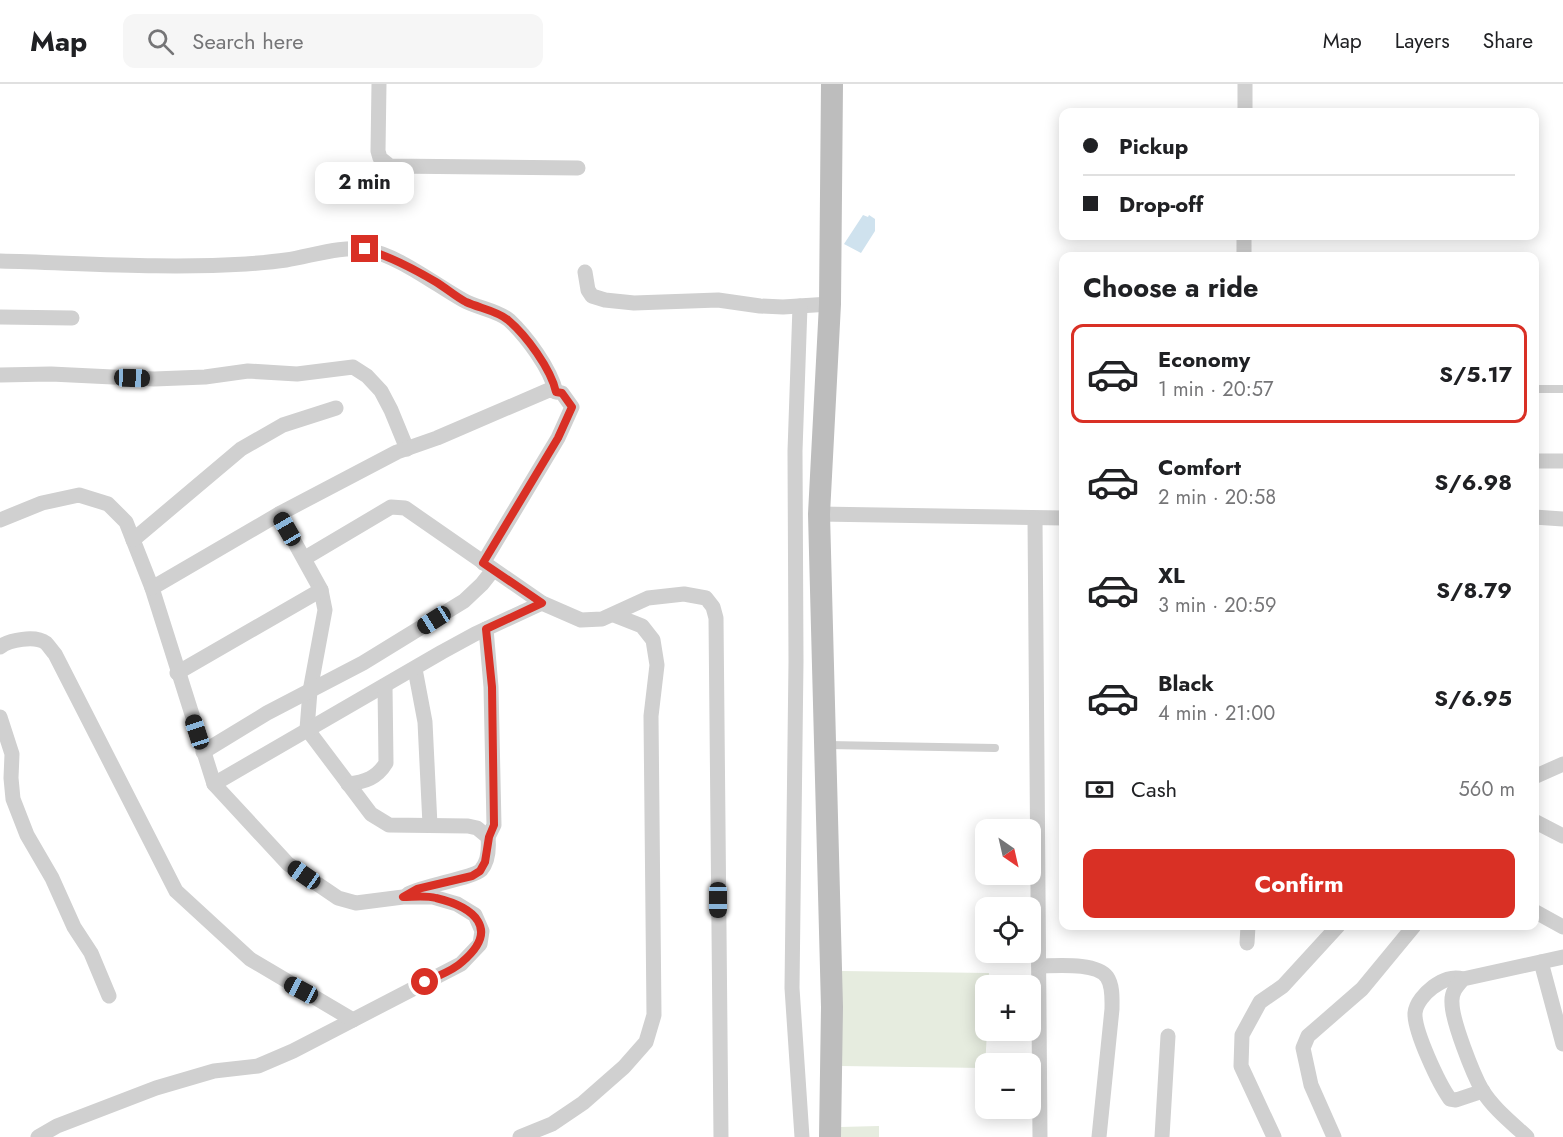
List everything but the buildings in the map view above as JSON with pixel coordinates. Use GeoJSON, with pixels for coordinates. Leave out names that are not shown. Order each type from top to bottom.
{"type":"FeatureCollection","features":[{"type":"Feature","properties":{"kind":"street"},"geometry":{"type":"LineString","coordinates":[[379,84],[378,151],[380,158],[390,166],[578,168]]}},
{"type":"Feature","properties":{"kind":"street"},"geometry":{"type":"LineString","coordinates":[[830,1137],[832,1007],[819,514],[830,304],[832,84]]}},
{"type":"Feature","properties":{"kind":"street"},"geometry":{"type":"LineString","coordinates":[[1245,84],[1245,108]]}},
{"type":"Feature","properties":{"kind":"street"},"geometry":{"type":"LineString","coordinates":[[0,261],[186,267],[285,260],[340,250],[365,249],[380,253],[436,282],[465,301],[507,318],[545,367],[556,392]]}},
{"type":"Feature","properties":{"kind":"street"},"geometry":{"type":"LineString","coordinates":[[585,272],[588,290],[592,296],[605,300],[634,303],[718,300],[760,306],[830,304]]}},
{"type":"Feature","properties":{"kind":"street"},"geometry":{"type":"LineString","coordinates":[[800,306],[795,451],[796,661],[792,988],[802,1137]]}},
{"type":"Feature","properties":{"kind":"street"},"geometry":{"type":"LineString","coordinates":[[0,317],[72,318]]}},
{"type":"Feature","properties":{"kind":"street"},"geometry":{"type":"LineString","coordinates":[[0,375],[51,374],[154,379],[248,372],[297,374],[353,367],[367,376],[381,391],[392,410],[408,449]]}},
{"type":"Feature","properties":{"kind":"street"},"geometry":{"type":"LineString","coordinates":[[152,588],[279,514],[408,449],[549,390],[562,393],[572,407],[558,438],[488,567],[482,584],[464,601],[363,663],[267,713],[203,752]]}},
{"type":"Feature","properties":{"kind":"street"},"geometry":{"type":"LineString","coordinates":[[133,540],[241,449],[283,425],[336,408]]}},
{"type":"Feature","properties":{"kind":"street"},"geometry":{"type":"LineString","coordinates":[[1539,461],[1563,461]]}},
{"type":"Feature","properties":{"kind":"street"},"geometry":{"type":"LineString","coordinates":[[0,519],[42,503],[79,495],[108,504],[126,522],[152,588],[214,784],[288,864],[338,898],[356,903],[403,897],[433,897],[457,904],[475,915],[482,931],[480,944],[461,964],[293,1052],[258,1066],[214,1071],[156,1088],[57,1126],[38,1137]]}},
{"type":"Feature","properties":{"kind":"street"},"geometry":{"type":"LineString","coordinates":[[305,558],[392,507],[405,508],[542,603],[581,620],[602,619],[648,598],[684,594],[706,598],[713,607],[716,618],[721,1137]]}},
{"type":"Feature","properties":{"kind":"street"},"geometry":{"type":"LineString","coordinates":[[279,514],[321,590],[326,610],[310,691],[307,729],[371,814],[388,825],[477,828],[489,837]]}},
{"type":"Feature","properties":{"kind":"street"},"geometry":{"type":"LineString","coordinates":[[819,514],[1059,518]]}},
{"type":"Feature","properties":{"kind":"street"},"geometry":{"type":"LineString","coordinates":[[1539,518],[1563,519]]}},
{"type":"Feature","properties":{"kind":"street"},"geometry":{"type":"LineString","coordinates":[[1035,519],[1040,1137]]}},
{"type":"Feature","properties":{"kind":"street"},"geometry":{"type":"LineString","coordinates":[[177,673],[321,590]]}},
{"type":"Feature","properties":{"kind":"street"},"geometry":{"type":"LineString","coordinates":[[214,784],[486,629],[542,603]]}},
{"type":"Feature","properties":{"kind":"street"},"geometry":{"type":"LineString","coordinates":[[520,1137],[552,1124],[583,1103],[624,1067],[646,1042],[654,1015],[651,716],[657,665],[652,640],[642,626],[614,615]]}},
{"type":"Feature","properties":{"kind":"street"},"geometry":{"type":"LineString","coordinates":[[403,897],[417,889],[472,876],[480,871],[485,862],[489,837],[494,825],[492,687],[486,629]]}},
{"type":"Feature","properties":{"kind":"street"},"geometry":{"type":"LineString","coordinates":[[0,647],[6,642],[38,639],[46,643],[55,654],[176,891],[250,959],[353,1020]]}},
{"type":"Feature","properties":{"kind":"street"},"geometry":{"type":"LineString","coordinates":[[415,669],[425,722],[430,825]]}},
{"type":"Feature","properties":{"kind":"street"},"geometry":{"type":"LineString","coordinates":[[348,784],[366,782],[380,773],[386,763],[386,686]]}},
{"type":"Feature","properties":{"kind":"street"},"geometry":{"type":"LineString","coordinates":[[0,717],[12,754],[13,800],[27,835],[52,878],[74,927],[91,954],[109,996]]}},
{"type":"Feature","properties":{"kind":"street"},"geometry":{"type":"LineString","coordinates":[[1539,775],[1563,764]]}},
{"type":"Feature","properties":{"kind":"street"},"geometry":{"type":"LineString","coordinates":[[1539,824],[1563,836]]}},
{"type":"Feature","properties":{"kind":"street"},"geometry":{"type":"LineString","coordinates":[[1539,913],[1563,927]]}},
{"type":"Feature","properties":{"kind":"street"},"geometry":{"type":"LineString","coordinates":[[1247,943],[1248,930]]}},
{"type":"Feature","properties":{"kind":"street"},"geometry":{"type":"LineString","coordinates":[[1274,1137],[1241,1066],[1242,1035],[1260,1002],[1283,986],[1334,930]]}},
{"type":"Feature","properties":{"kind":"street"},"geometry":{"type":"LineString","coordinates":[[1334,1137],[1311,1085],[1303,1048],[1308,1036],[1362,989],[1411,930]]}},
{"type":"Feature","properties":{"kind":"street"},"geometry":{"type":"LineString","coordinates":[[1483,1091],[1456,1100],[1450,1099],[1444,1091],[1427,1054],[1417,1024],[1415,1013],[1418,1003],[1429,990],[1448,979],[1455,977],[1463,979],[1563,957]]}},
{"type":"Feature","properties":{"kind":"street"},"geometry":{"type":"LineString","coordinates":[[1541,962],[1563,1044]]}},
{"type":"Feature","properties":{"kind":"street"},"geometry":{"type":"LineString","coordinates":[[1039,966],[1088,967],[1100,971],[1107,978],[1112,992],[1100,1137]]}},
{"type":"Feature","properties":{"kind":"street"},"geometry":{"type":"LineString","coordinates":[[1463,979],[1454,990],[1451,1001],[1453,1015],[1483,1091],[1503,1115],[1527,1137]]}},
{"type":"Feature","properties":{"kind":"street"},"geometry":{"type":"LineString","coordinates":[[1162,1137],[1168,1036]]}},
{"type":"Feature","properties":{"kind":"lane"},"geometry":{"type":"LineString","coordinates":[[1539,389],[1563,389]]}},
{"type":"Feature","properties":{"kind":"lane"},"geometry":{"type":"LineString","coordinates":[[825,745],[995,748]]}},
{"type":"Feature","properties":{"kind":"shaded area"},"geometry":{"type":"Polygon","coordinates":[[[842,971],[989,973],[989,975],[975,975],[975,1041],[986,1041],[986,1053],[975,1053],[975,1068],[840,1066],[842,971]]]}},
{"type":"Feature","properties":{"kind":"shaded area"},"geometry":{"type":"Polygon","coordinates":[[[879,1126],[879,1137],[841,1137],[840,1127],[879,1126]]]}},
{"type":"Feature","properties":{"kind":"water"},"geometry":{"type":"Polygon","coordinates":[[[863,215],[868,217],[869,215],[875,219],[875,231],[861,253],[844,244],[863,215]]]}},
{"type":"Feature","properties":{"kind":"route"},"geometry":{"type":"LineString","coordinates":[[365,249],[380,253],[436,282],[465,301],[507,318],[545,367],[556,392],[562,393],[572,407],[558,438],[483,563],[542,603],[486,629],[492,687],[494,825],[489,837],[485,862],[480,871],[472,876],[417,889],[403,897],[433,897],[457,904],[475,915],[482,931],[480,944],[461,964],[425,982]]}}]}
